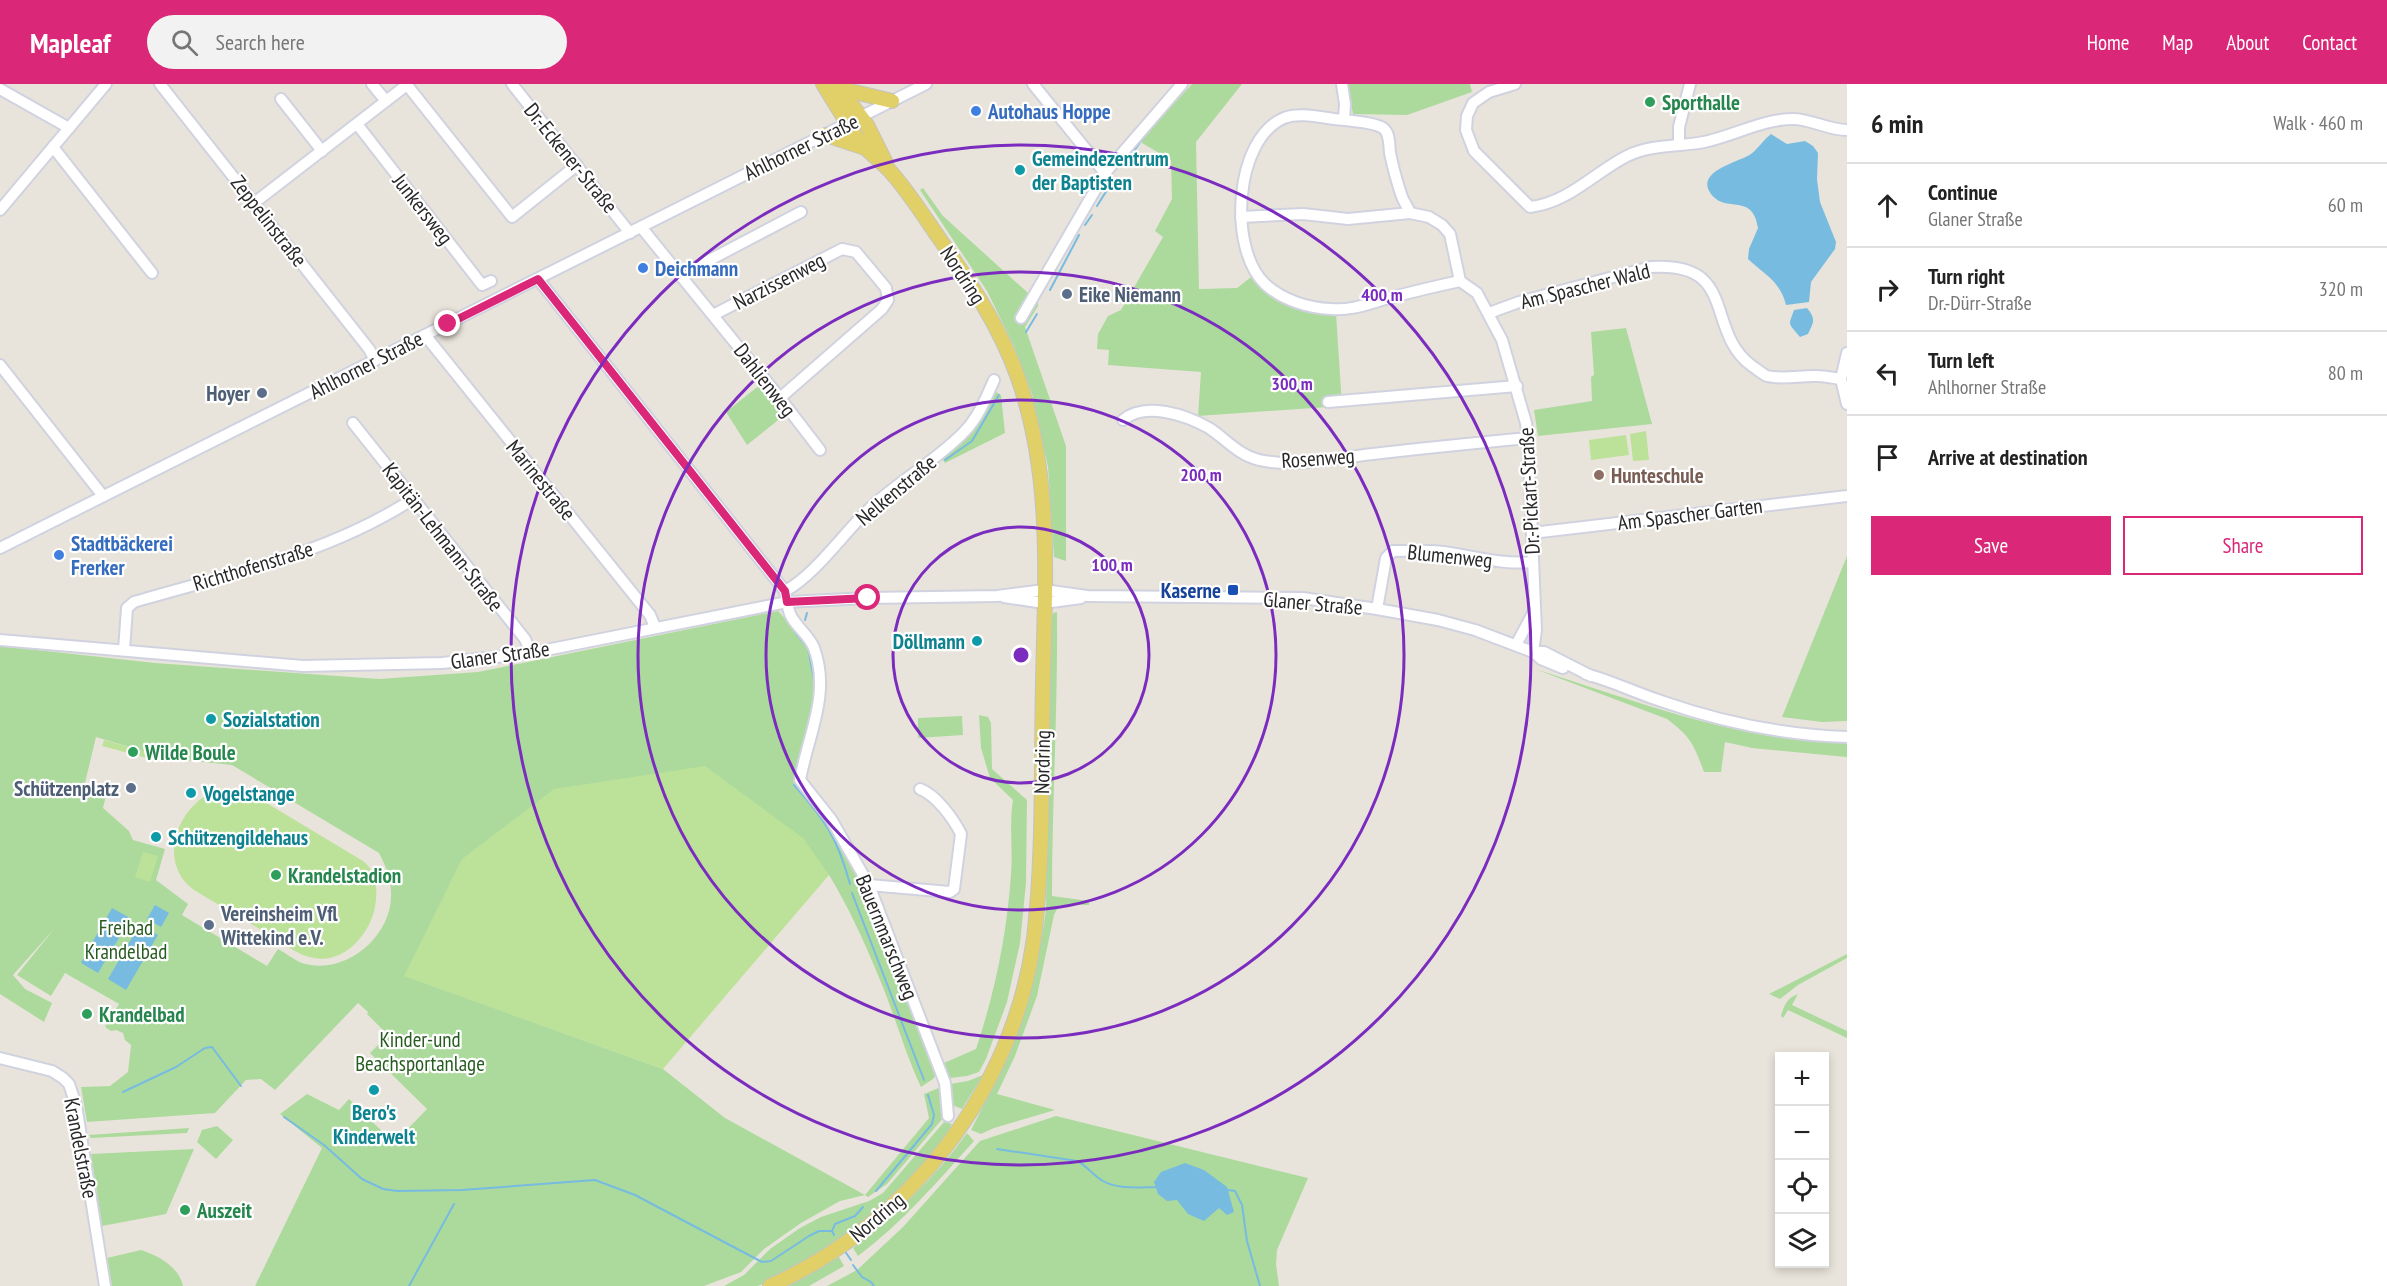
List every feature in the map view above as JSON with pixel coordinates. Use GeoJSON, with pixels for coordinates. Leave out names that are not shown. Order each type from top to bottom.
{"type":"FeatureCollection","features":[{"type":"Feature","properties":{"kind":"main road"},"geometry":{"type":"LineString","coordinates":[[823,84],[855,121]]}},
{"type":"Feature","properties":{"kind":"main road"},"geometry":{"type":"LineString","coordinates":[[839,87],[855,121]]}},
{"type":"Feature","properties":{"kind":"main road"},"geometry":{"type":"LineString","coordinates":[[839,87],[892,101]]}},
{"type":"Feature","properties":{"kind":"main road","name":"Nordring"},"geometry":{"type":"LineString","coordinates":[[855,121],[865,148],[890,170]]}},
{"type":"Feature","properties":{"kind":"main road","name":"Nordring"},"geometry":{"type":"LineString","coordinates":[[770,1286],[824,1258],[858,1235],[891,1207],[922,1177],[953,1139],[972,1110],[1000,1058],[1026,978],[1033,940],[1040,845],[1044,597],[1043,495],[1039,456],[1017,375],[999,333],[973,286],[855,121]]}},
{"type":"Feature","properties":{"kind":"main road"},"geometry":{"type":"LineString","coordinates":[[826,135],[865,148]]}},
{"type":"Feature","properties":{"kind":"street"},"geometry":{"type":"LineString","coordinates":[[0,210],[106,84]]}},
{"type":"Feature","properties":{"kind":"street","name":"Zeppelinstraße"},"geometry":{"type":"LineString","coordinates":[[160,84],[369,349],[375,360]]}},
{"type":"Feature","properties":{"kind":"street"},"geometry":{"type":"LineString","coordinates":[[372,84],[386,101]]}},
{"type":"Feature","properties":{"kind":"street","name":"Dr.-Eckener-Straße"},"geometry":{"type":"LineString","coordinates":[[512,84],[630,233]]}},
{"type":"Feature","properties":{"kind":"street","name":"Ahlhorner Straße"},"geometry":{"type":"LineString","coordinates":[[0,548],[926,84]]}},
{"type":"Feature","properties":{"kind":"street"},"geometry":{"type":"LineString","coordinates":[[1033,84],[1105,173]]}},
{"type":"Feature","properties":{"kind":"street"},"geometry":{"type":"LineString","coordinates":[[1021,318],[1105,173],[1182,84]]}},
{"type":"Feature","properties":{"kind":"street"},"geometry":{"type":"LineString","coordinates":[[1342,84],[1345,104],[1344,119]]}},
{"type":"Feature","properties":{"kind":"street"},"geometry":{"type":"LineString","coordinates":[[1515,84],[1490,93],[1473,103],[1467,116],[1466,130],[1474,151],[1530,207],[1566,195],[1629,155],[1678,144],[1703,142],[1777,121],[1795,119],[1831,129],[1847,130]]}},
{"type":"Feature","properties":{"kind":"street"},"geometry":{"type":"LineString","coordinates":[[1678,144],[1679,127],[1690,84]]}},
{"type":"Feature","properties":{"kind":"street"},"geometry":{"type":"LineString","coordinates":[[254,203],[407,85],[512,217],[577,165]]}},
{"type":"Feature","properties":{"kind":"street"},"geometry":{"type":"LineString","coordinates":[[0,89],[69,128]]}},
{"type":"Feature","properties":{"kind":"street"},"geometry":{"type":"LineString","coordinates":[[281,99],[322,151]]}},
{"type":"Feature","properties":{"kind":"street"},"geometry":{"type":"LineString","coordinates":[[1241,217],[1303,214],[1348,219],[1410,213],[1429,217],[1442,225],[1450,234],[1460,281],[1391,297],[1359,308],[1331,309],[1290,301],[1264,284],[1253,268],[1243,246],[1241,217],[1242,194],[1251,158],[1268,130],[1284,118],[1298,116],[1344,119],[1381,126],[1388,133],[1394,174],[1410,213]]}},
{"type":"Feature","properties":{"kind":"street","name":"Junkersweg"},"geometry":{"type":"LineString","coordinates":[[357,124],[482,285],[491,281]]}},
{"type":"Feature","properties":{"kind":"street"},"geometry":{"type":"LineString","coordinates":[[52,147],[152,273]]}},
{"type":"Feature","properties":{"kind":"street"},"geometry":{"type":"LineString","coordinates":[[681,275],[801,212]]}},
{"type":"Feature","properties":{"kind":"street","name":"Dahlienweg"},"geometry":{"type":"LineString","coordinates":[[641,227],[820,450]]}},
{"type":"Feature","properties":{"kind":"street","name":"Narzissenweg"},"geometry":{"type":"LineString","coordinates":[[713,315],[842,249],[856,252],[886,288],[888,300],[882,309],[780,398]]}},
{"type":"Feature","properties":{"kind":"street","name":"Am Spascher Wald"},"geometry":{"type":"LineString","coordinates":[[1489,313],[1519,302],[1651,267],[1667,266],[1688,270],[1701,277],[1712,290],[1730,337],[1748,363],[1766,376],[1817,375],[1840,379]]}},
{"type":"Feature","properties":{"kind":"street","name":"Bauernmarschweg"},"geometry":{"type":"LineString","coordinates":[[538,279],[786,596],[790,615],[813,646],[821,696],[800,780],[831,819],[869,885],[945,1083],[948,1116]]}},
{"type":"Feature","properties":{"kind":"street","name":"Dr.-Pickart-Straße"},"geometry":{"type":"LineString","coordinates":[[1460,281],[1477,293],[1502,340],[1517,386],[1528,438],[1536,643],[1533,652]]}},
{"type":"Feature","properties":{"kind":"street","name":"Marinestraße"},"geometry":{"type":"LineString","coordinates":[[425,335],[650,615],[655,627]]}},
{"type":"Feature","properties":{"kind":"street"},"geometry":{"type":"LineString","coordinates":[[1847,353],[1840,379],[1847,404]]}},
{"type":"Feature","properties":{"kind":"street"},"geometry":{"type":"LineString","coordinates":[[0,365],[103,496]]}},
{"type":"Feature","properties":{"kind":"street","name":"Nelkenstraße"},"geometry":{"type":"LineString","coordinates":[[786,596],[869,509],[965,431],[977,414],[994,380]]}},
{"type":"Feature","properties":{"kind":"street"},"geometry":{"type":"LineString","coordinates":[[1328,402],[1517,386]]}},
{"type":"Feature","properties":{"kind":"street","name":"Rosenweg"},"geometry":{"type":"LineString","coordinates":[[1123,420],[1131,413],[1151,411],[1187,417],[1210,429],[1245,455],[1268,461],[1306,461],[1528,438]]}},
{"type":"Feature","properties":{"kind":"street","name":"Kapitän-Lehmann-Straße"},"geometry":{"type":"LineString","coordinates":[[352,423],[525,639],[531,653]]}},
{"type":"Feature","properties":{"kind":"street","name":"Am Spascher Garten"},"geometry":{"type":"LineString","coordinates":[[1532,533],[1847,496]]}},
{"type":"Feature","properties":{"kind":"street","name":"Richthofenstraße"},"geometry":{"type":"LineString","coordinates":[[124,650],[127,608],[134,602],[296,557],[386,517],[413,500]]}},
{"type":"Feature","properties":{"kind":"street","name":"Blumenweg"},"geometry":{"type":"LineString","coordinates":[[1377,609],[1386,558],[1393,551],[1441,552],[1519,563],[1532,562]]}},
{"type":"Feature","properties":{"kind":"street","name":"Glaner Straße"},"geometry":{"type":"LineString","coordinates":[[0,640],[303,666],[442,663],[531,653],[786,596],[1303,598],[1377,609],[1460,626],[1533,652],[1544,652],[1591,675],[1660,701],[1727,721],[1803,735],[1847,737]]}},
{"type":"Feature","properties":{"kind":"street"},"geometry":{"type":"LineString","coordinates":[[1516,645],[1535,610]]}},
{"type":"Feature","properties":{"kind":"street"},"geometry":{"type":"LineString","coordinates":[[869,885],[950,892],[954,889],[961,834],[927,792],[920,789]]}},
{"type":"Feature","properties":{"kind":"street","name":"Krandelstraße"},"geometry":{"type":"LineString","coordinates":[[0,1058],[52,1071],[69,1083],[76,1105],[105,1286]]}},
{"type":"Feature","properties":{"kind":"green space"},"geometry":{"type":"Polygon","coordinates":[[[1192,84],[1242,84],[1196,142],[1199,289],[1237,288],[1251,277],[1264,290],[1336,313],[1342,406],[1198,416],[1201,372],[1108,365],[1109,350],[1097,349],[1098,334],[1108,316],[1121,310],[1163,237],[1155,231],[1172,199],[1171,160],[1142,143],[1143,137],[1192,84]]]}},
{"type":"Feature","properties":{"kind":"green space"},"geometry":{"type":"Polygon","coordinates":[[[1349,84],[1470,84],[1472,92],[1407,115],[1353,114],[1349,84]]]}},
{"type":"Feature","properties":{"kind":"green space"},"geometry":{"type":"Polygon","coordinates":[[[923,188],[943,216],[1038,302],[1038,306],[1025,327],[1066,446],[1066,561],[1054,557],[1048,467],[1032,394],[1014,346],[987,291],[920,190],[923,188]]]}},
{"type":"Feature","properties":{"kind":"green space"},"geometry":{"type":"Polygon","coordinates":[[[1626,328],[1652,424],[1538,436],[1534,410],[1592,401],[1591,377],[1594,375],[1591,332],[1626,328]]]}},
{"type":"Feature","properties":{"kind":"green space"},"geometry":{"type":"Polygon","coordinates":[[[761,384],[782,417],[747,445],[726,412],[761,384]]]}},
{"type":"Feature","properties":{"kind":"green space"},"geometry":{"type":"Polygon","coordinates":[[[996,392],[1001,395],[1005,433],[945,463],[941,457],[974,431],[996,392]]]}},
{"type":"Feature","properties":{"kind":"green space"},"geometry":{"type":"Polygon","coordinates":[[[1646,431],[1649,460],[1633,461],[1630,434],[1646,431]]]}},
{"type":"Feature","properties":{"kind":"green space"},"geometry":{"type":"Polygon","coordinates":[[[1626,435],[1629,455],[1591,460],[1589,440],[1626,435]]]}},
{"type":"Feature","properties":{"kind":"green space"},"geometry":{"type":"Polygon","coordinates":[[[1847,556],[1847,721],[1822,722],[1782,717],[1847,556]]]}},
{"type":"Feature","properties":{"kind":"green space"},"geometry":{"type":"Polygon","coordinates":[[[778,611],[809,647],[815,661],[816,695],[796,785],[829,822],[863,884],[938,1072],[933,1079],[921,1087],[867,949],[829,875],[405,976],[663,1069],[725,1118],[865,1195],[840,1201],[801,1223],[764,1249],[741,1272],[704,1286],[255,1286],[322,1148],[280,1114],[307,1094],[339,1110],[349,1099],[394,1143],[427,1109],[370,1053],[388,1035],[367,1014],[368,1012],[358,1003],[275,1090],[261,1079],[246,1080],[215,1113],[87,1122],[81,1087],[110,1086],[128,1072],[131,1045],[125,1040],[123,1033],[116,1030],[111,1031],[105,1027],[119,1004],[65,973],[51,996],[17,975],[54,929],[13,975],[25,989],[52,1003],[44,1022],[0,994],[0,646],[155,663],[379,679],[478,672],[778,611]],[[96,737],[85,783],[107,792],[103,808],[129,831],[133,840],[165,849],[156,880],[188,904],[182,915],[267,966],[278,949],[302,963],[318,966],[334,964],[350,958],[375,938],[390,909],[391,893],[388,873],[379,853],[232,765],[165,758],[96,737]]]}},
{"type":"Feature","properties":{"kind":"green space"},"geometry":{"type":"Polygon","coordinates":[[[1057,612],[1052,896],[1089,901],[1089,905],[1059,905],[1054,915],[1037,996],[1015,1056],[997,1094],[1055,1110],[981,1134],[971,1130],[1009,1050],[1019,1023],[1035,968],[1046,909],[1051,620],[1053,613],[1057,612]]]}},
{"type":"Feature","properties":{"kind":"green space"},"geometry":{"type":"Polygon","coordinates":[[[1535,669],[1689,718],[1728,728],[1767,736],[1847,743],[1847,757],[1752,748],[1725,742],[1721,772],[1704,772],[1691,742],[1667,719],[1535,669]]]}},
{"type":"Feature","properties":{"kind":"green space"},"geometry":{"type":"Polygon","coordinates":[[[979,715],[988,717],[991,723],[992,769],[1027,800],[1026,883],[1020,943],[1007,1002],[986,1059],[979,1072],[950,1078],[944,1063],[976,1049],[983,1028],[1003,941],[1011,874],[1013,800],[990,778],[981,748],[979,715]]]}},
{"type":"Feature","properties":{"kind":"green space"},"geometry":{"type":"Polygon","coordinates":[[[962,716],[963,735],[918,738],[918,718],[962,716]]]}},
{"type":"Feature","properties":{"kind":"green space","name":"Wilde Boule"},"geometry":{"type":"Polygon","coordinates":[[[104,740],[163,757],[162,762],[102,746],[104,740]]]}},
{"type":"Feature","properties":{"kind":"green space"},"geometry":{"type":"Polygon","coordinates":[[[705,766],[803,838],[829,875],[663,1069],[404,976],[462,859],[554,789],[705,766]]]}},
{"type":"Feature","properties":{"kind":"green space","name":"Krandelstadion"},"geometry":{"type":"Polygon","coordinates":[[[225,788],[245,790],[368,865],[375,882],[375,907],[368,927],[354,945],[345,952],[325,959],[303,955],[194,890],[182,878],[175,863],[174,847],[185,816],[209,793],[225,788]]]}},
{"type":"Feature","properties":{"kind":"green space"},"geometry":{"type":"Polygon","coordinates":[[[143,852],[158,856],[150,882],[135,877],[143,852]]]}},
{"type":"Feature","properties":{"kind":"green space"},"geometry":{"type":"Polygon","coordinates":[[[1847,954],[1847,958],[1798,985],[1780,999],[1769,994],[1847,954]]]}},
{"type":"Feature","properties":{"kind":"green space"},"geometry":{"type":"Polygon","coordinates":[[[1798,994],[1792,1005],[1847,1031],[1847,1038],[1788,1010],[1783,1018],[1781,1016],[1786,1002],[1798,994]]]}},
{"type":"Feature","properties":{"kind":"green space"},"geometry":{"type":"Polygon","coordinates":[[[983,1075],[962,1109],[950,1104],[950,1084],[968,1081],[983,1075]]]}},
{"type":"Feature","properties":{"kind":"green space"},"geometry":{"type":"Polygon","coordinates":[[[941,1087],[944,1117],[887,1184],[868,1197],[865,1195],[929,1118],[924,1094],[941,1087]]]}},
{"type":"Feature","properties":{"kind":"green space"},"geometry":{"type":"Polygon","coordinates":[[[1056,1116],[1308,1178],[1277,1250],[1279,1286],[827,1286],[857,1270],[903,1227],[980,1141],[1056,1116]]]}},
{"type":"Feature","properties":{"kind":"green space"},"geometry":{"type":"Polygon","coordinates":[[[944,1122],[952,1124],[939,1146],[922,1167],[904,1187],[861,1224],[816,1255],[766,1283],[757,1286],[724,1286],[744,1275],[770,1249],[800,1228],[821,1217],[869,1201],[883,1193],[944,1122]]]}},
{"type":"Feature","properties":{"kind":"green space"},"geometry":{"type":"Polygon","coordinates":[[[217,1126],[233,1140],[216,1159],[197,1142],[202,1130],[217,1126]]]}},
{"type":"Feature","properties":{"kind":"green space"},"geometry":{"type":"Polygon","coordinates":[[[189,1128],[187,1133],[91,1138],[89,1135],[189,1128]]]}},
{"type":"Feature","properties":{"kind":"green space"},"geometry":{"type":"Polygon","coordinates":[[[967,1133],[974,1141],[904,1216],[858,1256],[853,1248],[914,1195],[955,1150],[967,1133]]]}},
{"type":"Feature","properties":{"kind":"green space"},"geometry":{"type":"Polygon","coordinates":[[[194,1149],[166,1214],[102,1226],[91,1154],[194,1149]]]}},
{"type":"Feature","properties":{"kind":"green space"},"geometry":{"type":"Polygon","coordinates":[[[141,1250],[155,1255],[173,1268],[183,1286],[112,1286],[107,1258],[141,1250]]]}},
{"type":"Feature","properties":{"kind":"green space"},"geometry":{"type":"Polygon","coordinates":[[[839,1257],[844,1266],[809,1286],[788,1286],[839,1257]]]}},
{"type":"Feature","properties":{"kind":"water"},"geometry":{"type":"Polygon","coordinates":[[[1771,134],[1787,144],[1805,141],[1818,153],[1817,179],[1820,202],[1836,242],[1835,249],[1811,282],[1809,302],[1786,305],[1776,284],[1748,259],[1749,249],[1758,228],[1751,210],[1717,200],[1707,186],[1713,173],[1751,154],[1771,134]]]}},
{"type":"Feature","properties":{"kind":"water"},"geometry":{"type":"Polygon","coordinates":[[[1807,308],[1812,315],[1813,323],[1808,334],[1800,337],[1790,324],[1791,319],[1794,310],[1807,308]]]}},
{"type":"Feature","properties":{"kind":"water"},"geometry":{"type":"Polygon","coordinates":[[[155,905],[169,913],[161,927],[147,919],[155,905]]]}},
{"type":"Feature","properties":{"kind":"water"},"geometry":{"type":"Polygon","coordinates":[[[112,908],[130,918],[120,934],[109,928],[107,931],[119,938],[98,973],[81,963],[90,946],[102,953],[103,950],[92,943],[112,908]]]}},
{"type":"Feature","properties":{"kind":"water"},"geometry":{"type":"Polygon","coordinates":[[[140,924],[158,935],[126,990],[108,979],[140,924]]]}},
{"type":"Feature","properties":{"kind":"water"},"geometry":{"type":"Polygon","coordinates":[[[1185,1163],[1204,1170],[1227,1187],[1234,1212],[1227,1215],[1219,1208],[1204,1221],[1188,1214],[1177,1200],[1167,1201],[1158,1194],[1154,1182],[1161,1172],[1185,1163]]]}},
{"type":"Feature","properties":{"kind":"waterway"},"geometry":{"type":"LineString","coordinates":[[1131,155],[1149,130]]}},
{"type":"Feature","properties":{"kind":"waterway"},"geometry":{"type":"LineString","coordinates":[[1097,206],[1112,182]]}},
{"type":"Feature","properties":{"kind":"waterway"},"geometry":{"type":"LineString","coordinates":[[1085,225],[1092,215]]}},
{"type":"Feature","properties":{"kind":"waterway"},"geometry":{"type":"LineString","coordinates":[[1050,290],[1079,235]]}},
{"type":"Feature","properties":{"kind":"waterway"},"geometry":{"type":"LineString","coordinates":[[1026,332],[1037,314]]}},
{"type":"Feature","properties":{"kind":"waterway"},"geometry":{"type":"LineString","coordinates":[[945,460],[972,441],[999,395]]}},
{"type":"Feature","properties":{"kind":"waterway"},"geometry":{"type":"LineString","coordinates":[[805,620],[807,613]]}},
{"type":"Feature","properties":{"kind":"waterway"},"geometry":{"type":"LineString","coordinates":[[795,632],[808,648],[815,684]]}},
{"type":"Feature","properties":{"kind":"waterway"},"geometry":{"type":"LineString","coordinates":[[795,774],[810,719]]}},
{"type":"Feature","properties":{"kind":"waterway"},"geometry":{"type":"LineString","coordinates":[[794,785],[829,830],[850,884]]}},
{"type":"Feature","properties":{"kind":"waterway"},"geometry":{"type":"LineString","coordinates":[[852,893],[924,1080]]}},
{"type":"Feature","properties":{"kind":"waterway"},"geometry":{"type":"LineString","coordinates":[[123,1092],[176,1067],[205,1048],[212,1047],[241,1086]]}},
{"type":"Feature","properties":{"kind":"waterway"},"geometry":{"type":"LineString","coordinates":[[876,1191],[932,1124],[934,1115],[928,1095]]}},
{"type":"Feature","properties":{"kind":"waterway"},"geometry":{"type":"LineString","coordinates":[[284,1117],[324,1145],[362,1179],[383,1189],[398,1191],[462,1190],[595,1180],[635,1195],[762,1262],[771,1261],[819,1231],[832,1231],[834,1235]]}},
{"type":"Feature","properties":{"kind":"waterway"},"geometry":{"type":"LineString","coordinates":[[997,1149],[1077,1161],[1103,1181],[1116,1186],[1159,1187]]}},
{"type":"Feature","properties":{"kind":"waterway"},"geometry":{"type":"LineString","coordinates":[[1228,1190],[1235,1191],[1242,1205],[1247,1241],[1260,1286]]}},
{"type":"Feature","properties":{"kind":"waterway"},"geometry":{"type":"LineString","coordinates":[[409,1286],[454,1204]]}},
{"type":"Feature","properties":{"kind":"waterway"},"geometry":{"type":"LineString","coordinates":[[832,1231],[835,1224],[855,1216],[863,1207]]}},
{"type":"Feature","properties":{"kind":"waterway"},"geometry":{"type":"LineString","coordinates":[[844,1250],[851,1260]]}},
{"type":"Feature","properties":{"kind":"waterway"},"geometry":{"type":"LineString","coordinates":[[853,1265],[862,1277],[874,1286]]}},
{"type":"Feature","properties":{"kind":"place","name":"Sporthalle"},"geometry":{"type":"Point","coordinates":[1650,102]}},
{"type":"Feature","properties":{"kind":"place","name":"Autohaus Hoppe"},"geometry":{"type":"Point","coordinates":[976,111]}},
{"type":"Feature","properties":{"kind":"place","name":"Gemeindezentrum der Baptisten"},"geometry":{"type":"Point","coordinates":[1020,170]}},
{"type":"Feature","properties":{"kind":"place","name":"Deichmann"},"geometry":{"type":"Point","coordinates":[643,268]}},
{"type":"Feature","properties":{"kind":"place","name":"Eike Niemann"},"geometry":{"type":"Point","coordinates":[1067,294]}},
{"type":"Feature","properties":{"kind":"place","name":"Hoyer"},"geometry":{"type":"Point","coordinates":[262,393]}},
{"type":"Feature","properties":{"kind":"place","name":"Hunteschule"},"geometry":{"type":"Point","coordinates":[1599,475]}},
{"type":"Feature","properties":{"kind":"place","name":"Stadtbäckerei Frerker"},"geometry":{"type":"Point","coordinates":[59,555]}},
{"type":"Feature","properties":{"kind":"place","name":"Kaserne"},"geometry":{"type":"Point","coordinates":[1233,590]}},
{"type":"Feature","properties":{"kind":"place","name":"Döllmann"},"geometry":{"type":"Point","coordinates":[977,641]}},
{"type":"Feature","properties":{"kind":"place","name":"Sozialstation"},"geometry":{"type":"Point","coordinates":[211,719]}},
{"type":"Feature","properties":{"kind":"place","name":"Wilde Boule"},"geometry":{"type":"Point","coordinates":[133,752]}},
{"type":"Feature","properties":{"kind":"place","name":"Schützenplatz"},"geometry":{"type":"Point","coordinates":[131,788]}},
{"type":"Feature","properties":{"kind":"place","name":"Vogelstange"},"geometry":{"type":"Point","coordinates":[191,793]}},
{"type":"Feature","properties":{"kind":"place","name":"Schützengildehaus"},"geometry":{"type":"Point","coordinates":[156,837]}},
{"type":"Feature","properties":{"kind":"place","name":"Krandelstadion"},"geometry":{"type":"Point","coordinates":[276,875]}},
{"type":"Feature","properties":{"kind":"place","name":"Vereinsheim Vfl Wittekind e.V."},"geometry":{"type":"Point","coordinates":[209,925]}},
{"type":"Feature","properties":{"kind":"place","name":"Krandelbad"},"geometry":{"type":"Point","coordinates":[87,1014]}},
{"type":"Feature","properties":{"kind":"place","name":"Bero's Kinderwelt"},"geometry":{"type":"Point","coordinates":[374,1090]}},
{"type":"Feature","properties":{"kind":"place","name":"Auszeit"},"geometry":{"type":"Point","coordinates":[185,1210]}},
{"type":"Feature","properties":{"kind":"route"},"geometry":{"type":"LineString","coordinates":[[448,324],[538,279],[749,543],[785,591],[787,602],[868,598]]}},
{"type":"Feature","properties":{"kind":"park label","name":"Freibad Krandelbad"},"geometry":{"type":"Point","coordinates":[126,939]}},
{"type":"Feature","properties":{"kind":"park label","name":"Kinder-und Beachsportanlage"},"geometry":{"type":"Point","coordinates":[420,1051]}}]}
